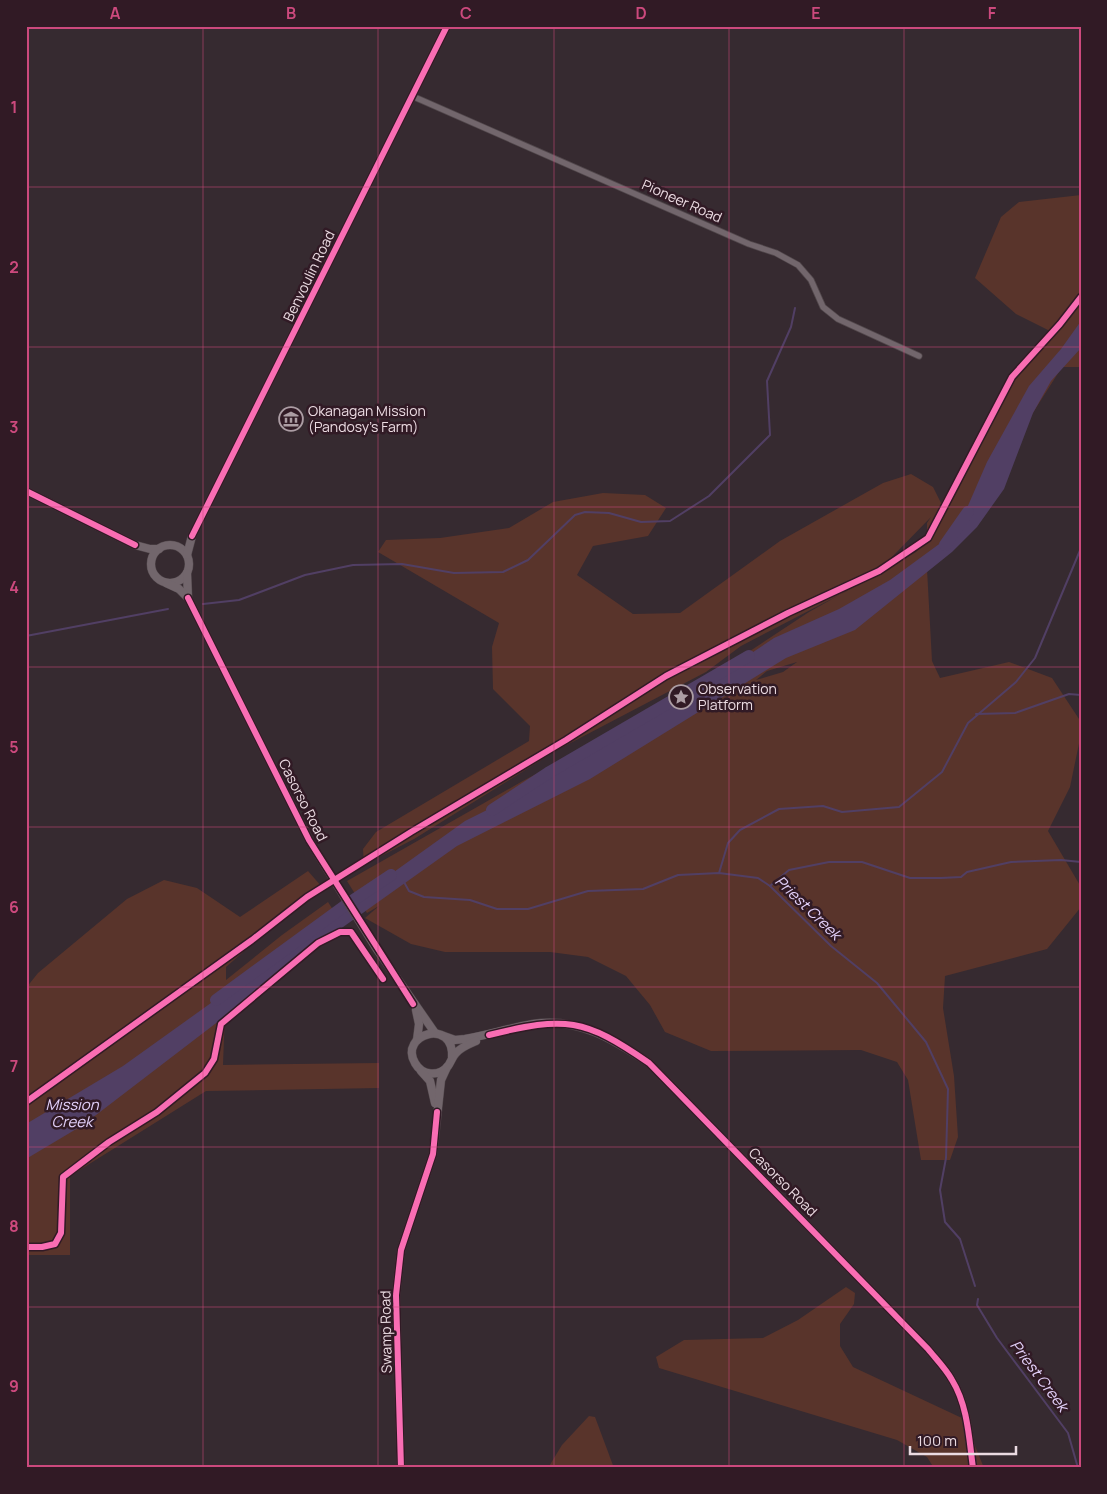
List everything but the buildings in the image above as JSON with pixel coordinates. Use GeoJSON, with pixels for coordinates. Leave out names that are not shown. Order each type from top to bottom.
{"type":"FeatureCollection","features":[{"type":"Feature","properties":{"kind":"main road","name":"Benvoulin Road"},"geometry":{"type":"LineString","coordinates":[[187,555],[192,536],[447,26]]}},
{"type":"Feature","properties":{"kind":"main road"},"geometry":{"type":"LineString","coordinates":[[26,491],[135,545],[150,549],[159,548],[172,545],[192,536]]}},
{"type":"Feature","properties":{"kind":"main road"},"geometry":{"type":"LineString","coordinates":[[135,545],[151,565],[155,576],[166,583],[178,582],[187,574],[189,561],[187,555],[178,547],[172,545]]}},
{"type":"Feature","properties":{"kind":"main road"},"geometry":{"type":"LineString","coordinates":[[151,565],[152,558],[159,548]]}},
{"type":"Feature","properties":{"kind":"main road","name":"Casorso Road"},"geometry":{"type":"LineString","coordinates":[[187,574],[188,598]]}},
{"type":"Feature","properties":{"kind":"main road","name":"Casorso Road"},"geometry":{"type":"LineString","coordinates":[[166,583],[179,589],[188,598],[309,840],[413,1004],[438,1034],[455,1040],[489,1035],[532,1024],[572,1024],[606,1035],[649,1064],[928,1349],[953,1381],[960,1399],[969,1429],[973,1468]]}},
{"type":"Feature","properties":{"kind":"main road","name":"Casorso Road"},"geometry":{"type":"LineString","coordinates":[[413,1004],[419,1024],[417,1040]]}},
{"type":"Feature","properties":{"kind":"main road"},"geometry":{"type":"LineString","coordinates":[[428,1034],[438,1034],[450,1045],[452,1058],[447,1067],[442,1071],[430,1074],[419,1069],[412,1058],[412,1052],[417,1040],[428,1034]]}},
{"type":"Feature","properties":{"kind":"main road","name":"Casorso Road"},"geometry":{"type":"LineString","coordinates":[[452,1058],[468,1044],[489,1035]]}},
{"type":"Feature","properties":{"kind":"main road","name":"Swamp Road"},"geometry":{"type":"LineString","coordinates":[[402,1468],[396,1295],[401,1250],[433,1154],[441,1080],[447,1067]]}},
{"type":"Feature","properties":{"kind":"main road","name":"Swamp Road"},"geometry":{"type":"LineString","coordinates":[[419,1069],[430,1081],[437,1112]]}},
{"type":"Feature","properties":{"kind":"street","name":"Pioneer Road"},"geometry":{"type":"LineString","coordinates":[[412,96],[749,244],[776,253],[798,265],[811,280],[823,307],[838,319],[919,356]]}},
{"type":"Feature","properties":{"kind":"shaded area"},"geometry":{"type":"Polygon","coordinates":[[[1081,195],[1081,367],[1062,367],[938,562],[927,569],[932,661],[940,678],[1009,662],[1052,678],[1081,722],[1081,734],[1070,787],[1048,831],[1081,887],[1081,907],[1047,949],[945,976],[943,1008],[954,1076],[958,1137],[950,1160],[921,1160],[908,1080],[897,1062],[861,1050],[711,1051],[665,1032],[650,1005],[626,976],[588,957],[550,952],[445,952],[411,944],[365,918],[379,906],[367,913],[347,881],[521,782],[674,701],[809,612],[840,595],[741,646],[706,672],[559,749],[414,839],[364,865],[363,849],[376,832],[529,741],[530,726],[493,689],[492,647],[499,623],[378,552],[386,540],[440,538],[509,528],[553,502],[603,493],[645,495],[666,508],[648,536],[593,546],[577,575],[633,614],[680,613],[780,541],[883,483],[911,474],[933,487],[941,503],[1012,377],[1052,332],[1016,314],[975,278],[1001,217],[1019,202],[1081,195]],[[931,517],[891,558],[849,590],[916,552],[927,540],[927,523],[931,517]],[[797,662],[767,671],[756,680],[783,672],[797,662]]]}},
{"type":"Feature","properties":{"kind":"shaded area"},"geometry":{"type":"Polygon","coordinates":[[[308,871],[322,887],[305,898],[226,967],[226,980],[282,935],[328,902],[341,922],[225,1013],[223,1065],[379,1063],[379,1088],[206,1091],[70,1176],[70,1255],[26,1255],[26,988],[38,973],[127,899],[164,880],[197,888],[240,917],[308,871]]]}},
{"type":"Feature","properties":{"kind":"shaded area"},"geometry":{"type":"Polygon","coordinates":[[[846,1287],[855,1293],[854,1304],[840,1324],[840,1346],[853,1367],[964,1419],[984,1468],[934,1468],[927,1457],[897,1440],[659,1368],[656,1357],[684,1340],[763,1338],[798,1320],[846,1287]]]}},
{"type":"Feature","properties":{"kind":"shaded area"},"geometry":{"type":"Polygon","coordinates":[[[589,1416],[595,1417],[614,1468],[548,1468],[562,1445],[589,1416]]]}},
{"type":"Feature","properties":{"kind":"water","name":"Mission Creek"},"geometry":{"type":"Polygon","coordinates":[[[1081,321],[1081,348],[1051,381],[1033,413],[1004,489],[977,527],[952,552],[855,630],[786,658],[590,779],[457,846],[322,942],[83,1125],[26,1159],[26,1124],[123,1066],[465,821],[543,782],[601,743],[668,709],[774,638],[839,609],[890,580],[957,531],[987,462],[1029,386],[1061,349],[1081,321]]]}},
{"type":"Feature","properties":{"kind":"waterway"},"geometry":{"type":"LineString","coordinates":[[203,604],[239,600],[305,575],[353,565],[402,564],[454,573],[503,572],[528,560],[575,515],[585,512],[609,513],[641,522],[670,521],[709,496],[770,435],[767,381],[791,327],[795,308]]}},
{"type":"Feature","properties":{"kind":"waterway","name":"Mission Creek"},"geometry":{"type":"LineString","coordinates":[[945,545],[968,512]]}},
{"type":"Feature","properties":{"kind":"waterway"},"geometry":{"type":"LineString","coordinates":[[719,873],[728,843],[740,830],[779,809],[823,806],[842,812],[899,807],[942,772],[968,723],[1016,682],[1035,658],[1081,548]]}},
{"type":"Feature","properties":{"kind":"waterway"},"geometry":{"type":"LineString","coordinates":[[26,636],[168,609]]}},
{"type":"Feature","properties":{"kind":"waterway","name":"Mission Creek"},"geometry":{"type":"LineString","coordinates":[[492,810],[548,773],[749,656]]}},
{"type":"Feature","properties":{"kind":"waterway"},"geometry":{"type":"LineString","coordinates":[[976,714],[1015,713],[1069,694],[1081,695]]}},
{"type":"Feature","properties":{"kind":"waterway"},"geometry":{"type":"LineString","coordinates":[[770,886],[789,870],[829,862],[862,862],[910,878],[961,877],[967,872],[1011,862],[1061,860],[1081,862]]}},
{"type":"Feature","properties":{"kind":"waterway","name":"Priest Creek"},"geometry":{"type":"LineString","coordinates":[[404,882],[409,891],[424,897],[470,900],[497,909],[528,909],[588,891],[643,889],[678,875],[719,873],[758,878],[770,886],[831,946],[877,983],[926,1042],[948,1089],[946,1158],[940,1190],[945,1222],[960,1239],[975,1286]]}},
{"type":"Feature","properties":{"kind":"waterway","name":"Mission Creek"},"geometry":{"type":"LineString","coordinates":[[216,1000],[346,905],[391,875]]}},
{"type":"Feature","properties":{"kind":"waterway","name":"Priest Creek"},"geometry":{"type":"LineString","coordinates":[[978,1299],[977,1305],[997,1338],[1068,1433],[1078,1468]]}},
{"type":"Feature","properties":{"kind":"cycle path"},"geometry":{"type":"LineString","coordinates":[[192,536],[447,26]]}},
{"type":"Feature","properties":{"kind":"cycle path"},"geometry":{"type":"LineString","coordinates":[[26,1102],[252,940],[307,897],[411,832],[566,740],[666,676],[788,613],[879,571],[928,538],[1012,377],[1060,324],[1081,297]]}},
{"type":"Feature","properties":{"kind":"cycle path"},"geometry":{"type":"LineString","coordinates":[[26,491],[135,545]]}},
{"type":"Feature","properties":{"kind":"cycle path"},"geometry":{"type":"LineString","coordinates":[[188,598],[309,840],[413,1004]]}},
{"type":"Feature","properties":{"kind":"cycle path"},"geometry":{"type":"LineString","coordinates":[[26,1247],[42,1247],[55,1244],[61,1233],[63,1177],[109,1142],[157,1112],[205,1073],[214,1059],[221,1024],[318,943],[340,932],[351,932],[383,979]]}},
{"type":"Feature","properties":{"kind":"cycle path"},"geometry":{"type":"LineString","coordinates":[[489,1035],[537,1025],[574,1025],[590,1029],[607,1037],[649,1063],[928,1349],[944,1368],[957,1390],[965,1412],[973,1468]]}},
{"type":"Feature","properties":{"kind":"cycle path"},"geometry":{"type":"LineString","coordinates":[[401,1468],[396,1295],[401,1250],[433,1154],[437,1112]]}},
{"type":"Feature","properties":{"kind":"place","name":"Okanagan Mission (Pandosy's Farm)"},"geometry":{"type":"Point","coordinates":[291,419]}},
{"type":"Feature","properties":{"kind":"place","name":"Observation Platform"},"geometry":{"type":"Point","coordinates":[681,697]}}]}
